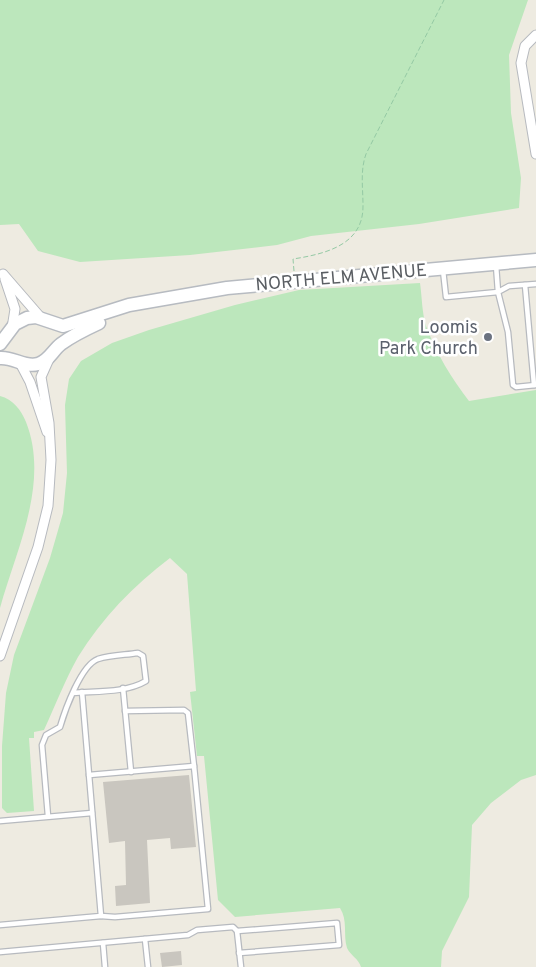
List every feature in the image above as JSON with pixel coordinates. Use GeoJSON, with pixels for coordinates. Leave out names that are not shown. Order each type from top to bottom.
{"type":"FeatureCollection","features":[{"type":"Feature","properties":{"kind":"main road","name":"NORTH ELM AVENUE"},"geometry":{"type":"LineString","coordinates":[[12,328],[27,318],[44,320],[63,326],[124,306],[212,290],[536,260]]}},
{"type":"Feature","properties":{"kind":"main road","name":"NORTH ELM AVENUE"},"geometry":{"type":"LineString","coordinates":[[0,358],[30,365],[39,364],[64,342],[89,328],[148,303]]}},
{"type":"Feature","properties":{"kind":"main road"},"geometry":{"type":"LineString","coordinates":[[44,320],[51,326],[55,335],[56,344],[52,353]]}},
{"type":"Feature","properties":{"kind":"main road"},"geometry":{"type":"LineString","coordinates":[[0,344],[12,328]]}},
{"type":"Feature","properties":{"kind":"main road"},"geometry":{"type":"LineString","coordinates":[[12,328],[8,345],[19,361]]}},
{"type":"Feature","properties":{"kind":"street"},"geometry":{"type":"LineString","coordinates":[[536,35],[525,46],[521,62],[536,154]]}},
{"type":"Feature","properties":{"kind":"street"},"geometry":{"type":"LineString","coordinates":[[1,272],[30,307],[44,320]]}},
{"type":"Feature","properties":{"kind":"street"},"geometry":{"type":"LineString","coordinates":[[1,272],[15,309],[12,328]]}},
{"type":"Feature","properties":{"kind":"street"},"geometry":{"type":"LineString","coordinates":[[0,656],[43,532],[50,490],[48,415],[41,377],[43,369],[52,353]]}},
{"type":"Feature","properties":{"kind":"street"},"geometry":{"type":"LineString","coordinates":[[19,361],[30,382],[49,437]]}},
{"type":"Feature","properties":{"kind":"lane"},"geometry":{"type":"LineString","coordinates":[[496,264],[498,292],[508,332],[513,384],[516,387],[535,385],[525,285]]}},
{"type":"Feature","properties":{"kind":"lane"},"geometry":{"type":"LineString","coordinates":[[443,269],[446,297],[498,292],[509,286],[536,284]]}},
{"type":"Feature","properties":{"kind":"lane"},"geometry":{"type":"LineString","coordinates":[[48,816],[42,745],[46,735],[60,727],[73,692],[89,666],[96,659],[138,654],[143,656],[146,681],[123,688],[73,692]]}},
{"type":"Feature","properties":{"kind":"lane"},"geometry":{"type":"LineString","coordinates":[[123,688],[131,772]]}},
{"type":"Feature","properties":{"kind":"lane"},"geometry":{"type":"LineString","coordinates":[[82,692],[101,916]]}},
{"type":"Feature","properties":{"kind":"lane"},"geometry":{"type":"LineString","coordinates":[[0,925],[101,916],[116,918],[208,909],[188,714],[184,710],[125,711]]}},
{"type":"Feature","properties":{"kind":"lane"},"geometry":{"type":"LineString","coordinates":[[89,776],[194,766]]}},
{"type":"Feature","properties":{"kind":"lane"},"geometry":{"type":"LineString","coordinates":[[0,821],[92,813]]}},
{"type":"Feature","properties":{"kind":"lane"},"geometry":{"type":"LineString","coordinates":[[237,931],[337,924],[339,944],[239,953]]}},
{"type":"Feature","properties":{"kind":"lane"},"geometry":{"type":"LineString","coordinates":[[0,952],[188,935],[197,930],[233,927],[237,931],[241,967]]}},
{"type":"Feature","properties":{"kind":"lane"},"geometry":{"type":"LineString","coordinates":[[145,939],[148,967]]}},
{"type":"Feature","properties":{"kind":"lane"},"geometry":{"type":"LineString","coordinates":[[103,943],[105,967]]}},
{"type":"Feature","properties":{"kind":"path"},"geometry":{"type":"LineString","coordinates":[[295,281],[294,259],[319,254],[338,247],[350,238],[359,227],[363,212],[362,180],[366,154],[444,0]]}},
{"type":"Feature","properties":{"kind":"green space"},"geometry":{"type":"Polygon","coordinates":[[[0,0],[528,0],[509,55],[511,113],[521,178],[519,208],[419,224],[311,236],[277,245],[190,255],[80,262],[38,251],[19,224],[0,225],[0,0]]]}},
{"type":"Feature","properties":{"kind":"green space"},"geometry":{"type":"Polygon","coordinates":[[[420,283],[424,316],[430,336],[445,365],[469,401],[536,390],[536,775],[521,780],[491,803],[472,825],[469,897],[442,951],[441,967],[361,967],[347,948],[344,917],[340,908],[235,917],[218,900],[204,756],[197,756],[190,692],[196,691],[187,574],[170,558],[131,591],[97,629],[73,666],[44,730],[34,732],[34,738],[29,738],[34,811],[7,813],[2,808],[2,746],[6,693],[14,655],[50,558],[63,513],[67,473],[65,405],[69,379],[81,361],[112,343],[149,330],[235,305],[299,290],[420,283]]]}},
{"type":"Feature","properties":{"kind":"green space"},"geometry":{"type":"Polygon","coordinates":[[[0,396],[13,402],[26,422],[32,445],[34,469],[33,492],[28,516],[0,608],[0,396]]]}},
{"type":"Feature","properties":{"kind":"building"},"geometry":{"type":"Polygon","coordinates":[[[189,775],[196,847],[171,849],[170,838],[147,840],[150,903],[116,906],[115,886],[126,885],[125,841],[109,843],[103,782],[189,775]]]}},
{"type":"Feature","properties":{"kind":"building"},"geometry":{"type":"Polygon","coordinates":[[[181,951],[182,965],[162,967],[160,953],[181,951]]]}},
{"type":"Feature","properties":{"kind":"place","name":"Loomis Park Church"},"geometry":{"type":"Point","coordinates":[488,337]}}]}
